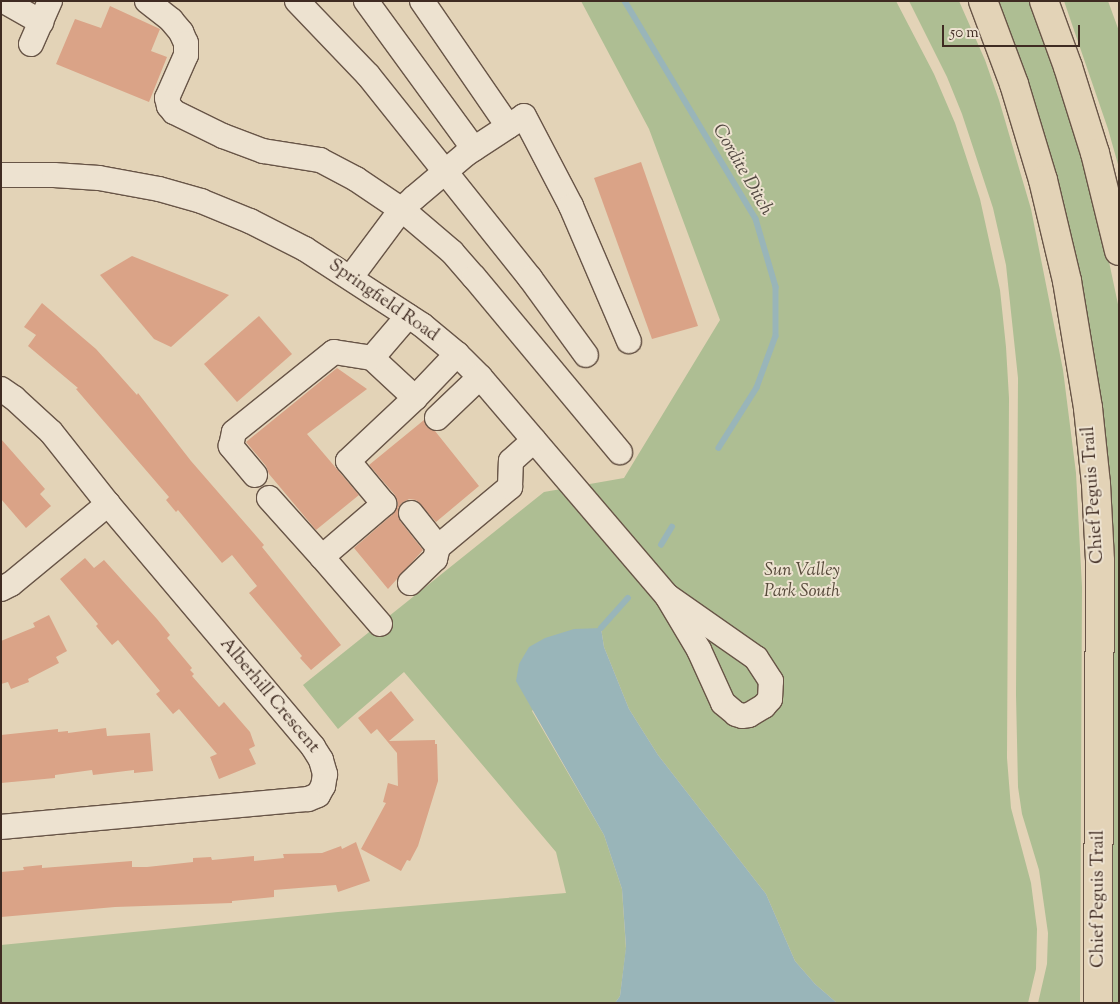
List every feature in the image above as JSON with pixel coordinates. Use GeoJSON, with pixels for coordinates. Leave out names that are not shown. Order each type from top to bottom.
{"type":"FeatureCollection","features":[{"type":"Feature","properties":{"kind":"main road","name":"Chief Peguis Trail"},"geometry":{"type":"LineString","coordinates":[[982,1],[1014,84],[1043,180],[1068,289],[1088,408],[1096,484],[1100,561],[1098,1003]]}},
{"type":"Feature","properties":{"kind":"main road"},"geometry":{"type":"LineString","coordinates":[[1044,1],[1068,66],[1095,153],[1119,251]]}},
{"type":"Feature","properties":{"kind":"street"},"geometry":{"type":"LineString","coordinates":[[4,1],[45,11],[31,44]]}},
{"type":"Feature","properties":{"kind":"street"},"geometry":{"type":"LineString","coordinates":[[147,1],[171,20],[181,32],[186,43],[186,55],[167,98],[169,106],[174,112],[223,136],[263,151],[320,160],[356,179],[401,210],[452,252],[474,276],[620,452]]}},
{"type":"Feature","properties":{"kind":"street"},"geometry":{"type":"LineString","coordinates":[[298,1],[368,75],[530,278],[586,354]]}},
{"type":"Feature","properties":{"kind":"street"},"geometry":{"type":"LineString","coordinates":[[366,1],[474,149]]}},
{"type":"Feature","properties":{"kind":"street"},"geometry":{"type":"LineString","coordinates":[[422,1],[508,126]]}},
{"type":"Feature","properties":{"kind":"street"},"geometry":{"type":"LineString","coordinates":[[351,277],[401,210],[445,171],[524,116],[571,206],[629,341]]}},
{"type":"Feature","properties":{"kind":"street","name":"Springfield Road"},"geometry":{"type":"LineString","coordinates":[[1,175],[47,174],[99,178],[181,195],[250,221],[306,248],[408,316],[456,354],[480,377],[667,596],[699,650],[723,703],[736,714],[742,716],[749,716],[764,706],[770,699],[771,681],[756,658],[667,596]]}},
{"type":"Feature","properties":{"kind":"street"},"geometry":{"type":"LineString","coordinates":[[372,358],[408,316]]}},
{"type":"Feature","properties":{"kind":"street"},"geometry":{"type":"LineString","coordinates":[[255,475],[231,446],[234,432],[334,352],[372,358],[415,398]]}},
{"type":"Feature","properties":{"kind":"street"},"geometry":{"type":"LineString","coordinates":[[322,557],[384,504],[348,461],[415,398],[456,354]]}},
{"type":"Feature","properties":{"kind":"street"},"geometry":{"type":"LineString","coordinates":[[437,418],[480,377]]}},
{"type":"Feature","properties":{"kind":"street","name":"Alberhill Crescent"},"geometry":{"type":"LineString","coordinates":[[1,389],[14,398],[51,432],[108,504],[313,747],[321,760],[325,774],[323,786],[318,795],[296,801],[1,827]]}},
{"type":"Feature","properties":{"kind":"street"},"geometry":{"type":"LineString","coordinates":[[410,583],[435,559],[438,546],[510,487],[511,461],[534,440]]}},
{"type":"Feature","properties":{"kind":"street"},"geometry":{"type":"LineString","coordinates":[[269,498],[380,624]]}},
{"type":"Feature","properties":{"kind":"street"},"geometry":{"type":"LineString","coordinates":[[1,589],[11,584],[108,504]]}},
{"type":"Feature","properties":{"kind":"street"},"geometry":{"type":"LineString","coordinates":[[411,513],[438,546]]}},
{"type":"Feature","properties":{"kind":"green space","name":"Sun Valley Park South"},"geometry":{"type":"Polygon","coordinates":[[[581,1],[896,1],[934,74],[955,123],[980,199],[1000,290],[1006,347],[1009,398],[1007,758],[1011,808],[1031,883],[1037,929],[1036,969],[1028,1003],[837,1003],[815,984],[795,961],[766,894],[658,755],[629,709],[604,647],[601,628],[532,711],[604,835],[622,889],[626,949],[620,996],[615,1003],[1,1003],[1,945],[338,912],[566,893],[556,852],[404,672],[338,729],[303,685],[544,492],[624,478],[720,320],[649,129],[581,1]]]}},
{"type":"Feature","properties":{"kind":"green space"},"geometry":{"type":"Polygon","coordinates":[[[909,1],[959,1],[985,60],[999,100],[1031,209],[1063,370],[1076,473],[1082,587],[1080,1003],[1038,1003],[1047,964],[1048,933],[1039,870],[1022,814],[1018,787],[1016,695],[1018,378],[1006,265],[993,208],[962,114],[947,77],[909,1]]]}},
{"type":"Feature","properties":{"kind":"green space"},"geometry":{"type":"Polygon","coordinates":[[[995,1],[1032,1],[1059,75],[1100,219],[1119,309],[1119,1003],[1109,1003],[1106,480],[995,1]]]}},
{"type":"Feature","properties":{"kind":"green space"},"geometry":{"type":"Polygon","coordinates":[[[1064,1],[1108,1],[1119,31],[1119,168],[1108,129],[1064,1]]]}},
{"type":"Feature","properties":{"kind":"water"},"geometry":{"type":"Polygon","coordinates":[[[601,628],[604,647],[629,709],[658,755],[766,894],[795,961],[815,984],[837,1003],[615,1003],[620,996],[626,947],[622,889],[604,835],[516,681],[519,664],[529,647],[545,638],[574,629],[601,628]]]}},
{"type":"Feature","properties":{"kind":"building"},"geometry":{"type":"Polygon","coordinates":[[[110,6],[160,29],[151,51],[167,57],[149,102],[56,64],[75,19],[101,28],[110,6]]]}},
{"type":"Feature","properties":{"kind":"building"},"geometry":{"type":"Polygon","coordinates":[[[641,162],[698,326],[652,339],[594,178],[641,162]]]}},
{"type":"Feature","properties":{"kind":"building"},"geometry":{"type":"Polygon","coordinates":[[[132,256],[229,295],[171,347],[154,339],[100,275],[132,256]]]}},
{"type":"Feature","properties":{"kind":"building"},"geometry":{"type":"Polygon","coordinates":[[[42,303],[96,349],[137,395],[138,393],[191,461],[264,545],[262,547],[341,645],[311,670],[300,658],[302,656],[249,593],[257,586],[232,555],[222,563],[178,510],[176,512],[166,500],[169,497],[76,389],[78,388],[28,346],[36,335],[24,327],[42,303]]]}},
{"type":"Feature","properties":{"kind":"building"},"geometry":{"type":"Polygon","coordinates":[[[259,316],[292,354],[237,402],[204,364],[259,316]]]}},
{"type":"Feature","properties":{"kind":"building"},"geometry":{"type":"Polygon","coordinates":[[[337,368],[367,389],[307,434],[359,495],[316,530],[269,474],[266,466],[246,442],[337,368]]]}},
{"type":"Feature","properties":{"kind":"building"},"geometry":{"type":"Polygon","coordinates":[[[424,420],[427,427],[435,431],[479,486],[436,522],[416,500],[409,499],[402,503],[398,508],[400,521],[423,550],[388,589],[354,548],[393,514],[398,504],[395,495],[369,465],[424,420]]]}},
{"type":"Feature","properties":{"kind":"building"},"geometry":{"type":"Polygon","coordinates":[[[1,439],[45,489],[40,494],[51,506],[26,528],[1,499],[1,439]]]}},
{"type":"Feature","properties":{"kind":"building"},"geometry":{"type":"Polygon","coordinates":[[[85,558],[94,568],[104,560],[157,619],[170,635],[167,638],[192,668],[190,670],[194,674],[192,676],[219,707],[224,702],[250,732],[255,746],[249,749],[256,764],[219,779],[210,757],[217,754],[179,709],[173,714],[156,694],[160,691],[118,640],[112,645],[96,626],[98,624],[60,579],[85,558]]]}},
{"type":"Feature","properties":{"kind":"building"},"geometry":{"type":"Polygon","coordinates":[[[49,615],[67,651],[56,657],[59,663],[28,679],[29,682],[11,689],[8,682],[1,684],[1,641],[35,627],[33,623],[49,615]]]}},
{"type":"Feature","properties":{"kind":"building"},"geometry":{"type":"Polygon","coordinates":[[[391,691],[414,720],[389,741],[435,740],[435,744],[437,744],[438,781],[418,846],[410,861],[407,860],[401,871],[361,849],[386,803],[383,802],[388,783],[398,786],[397,753],[377,729],[371,734],[358,718],[391,691]]]}},
{"type":"Feature","properties":{"kind":"building"},"geometry":{"type":"Polygon","coordinates":[[[106,728],[107,736],[150,733],[153,771],[134,773],[134,770],[93,775],[92,770],[55,775],[55,778],[1,783],[1,735],[58,729],[58,732],[68,731],[68,733],[106,728]]]}},
{"type":"Feature","properties":{"kind":"building"},"geometry":{"type":"Polygon","coordinates":[[[356,842],[370,881],[338,892],[336,885],[274,890],[274,897],[232,901],[232,903],[115,907],[1,917],[1,872],[24,870],[23,867],[42,865],[42,868],[132,861],[132,867],[147,867],[193,862],[193,858],[211,857],[212,860],[254,856],[254,861],[284,858],[283,854],[322,853],[341,846],[342,849],[356,842]]]}},
{"type":"Feature","properties":{"kind":"waterway","name":"Cordite Ditch"},"geometry":{"type":"LineString","coordinates":[[625,1],[756,219],[776,287],[776,336],[757,388],[719,448]]}},
{"type":"Feature","properties":{"kind":"waterway","name":"Cordite Ditch"},"geometry":{"type":"LineString","coordinates":[[661,545],[672,527]]}},
{"type":"Feature","properties":{"kind":"waterway","name":"Cordite Ditch"},"geometry":{"type":"LineString","coordinates":[[601,628],[628,598]]}}]}
